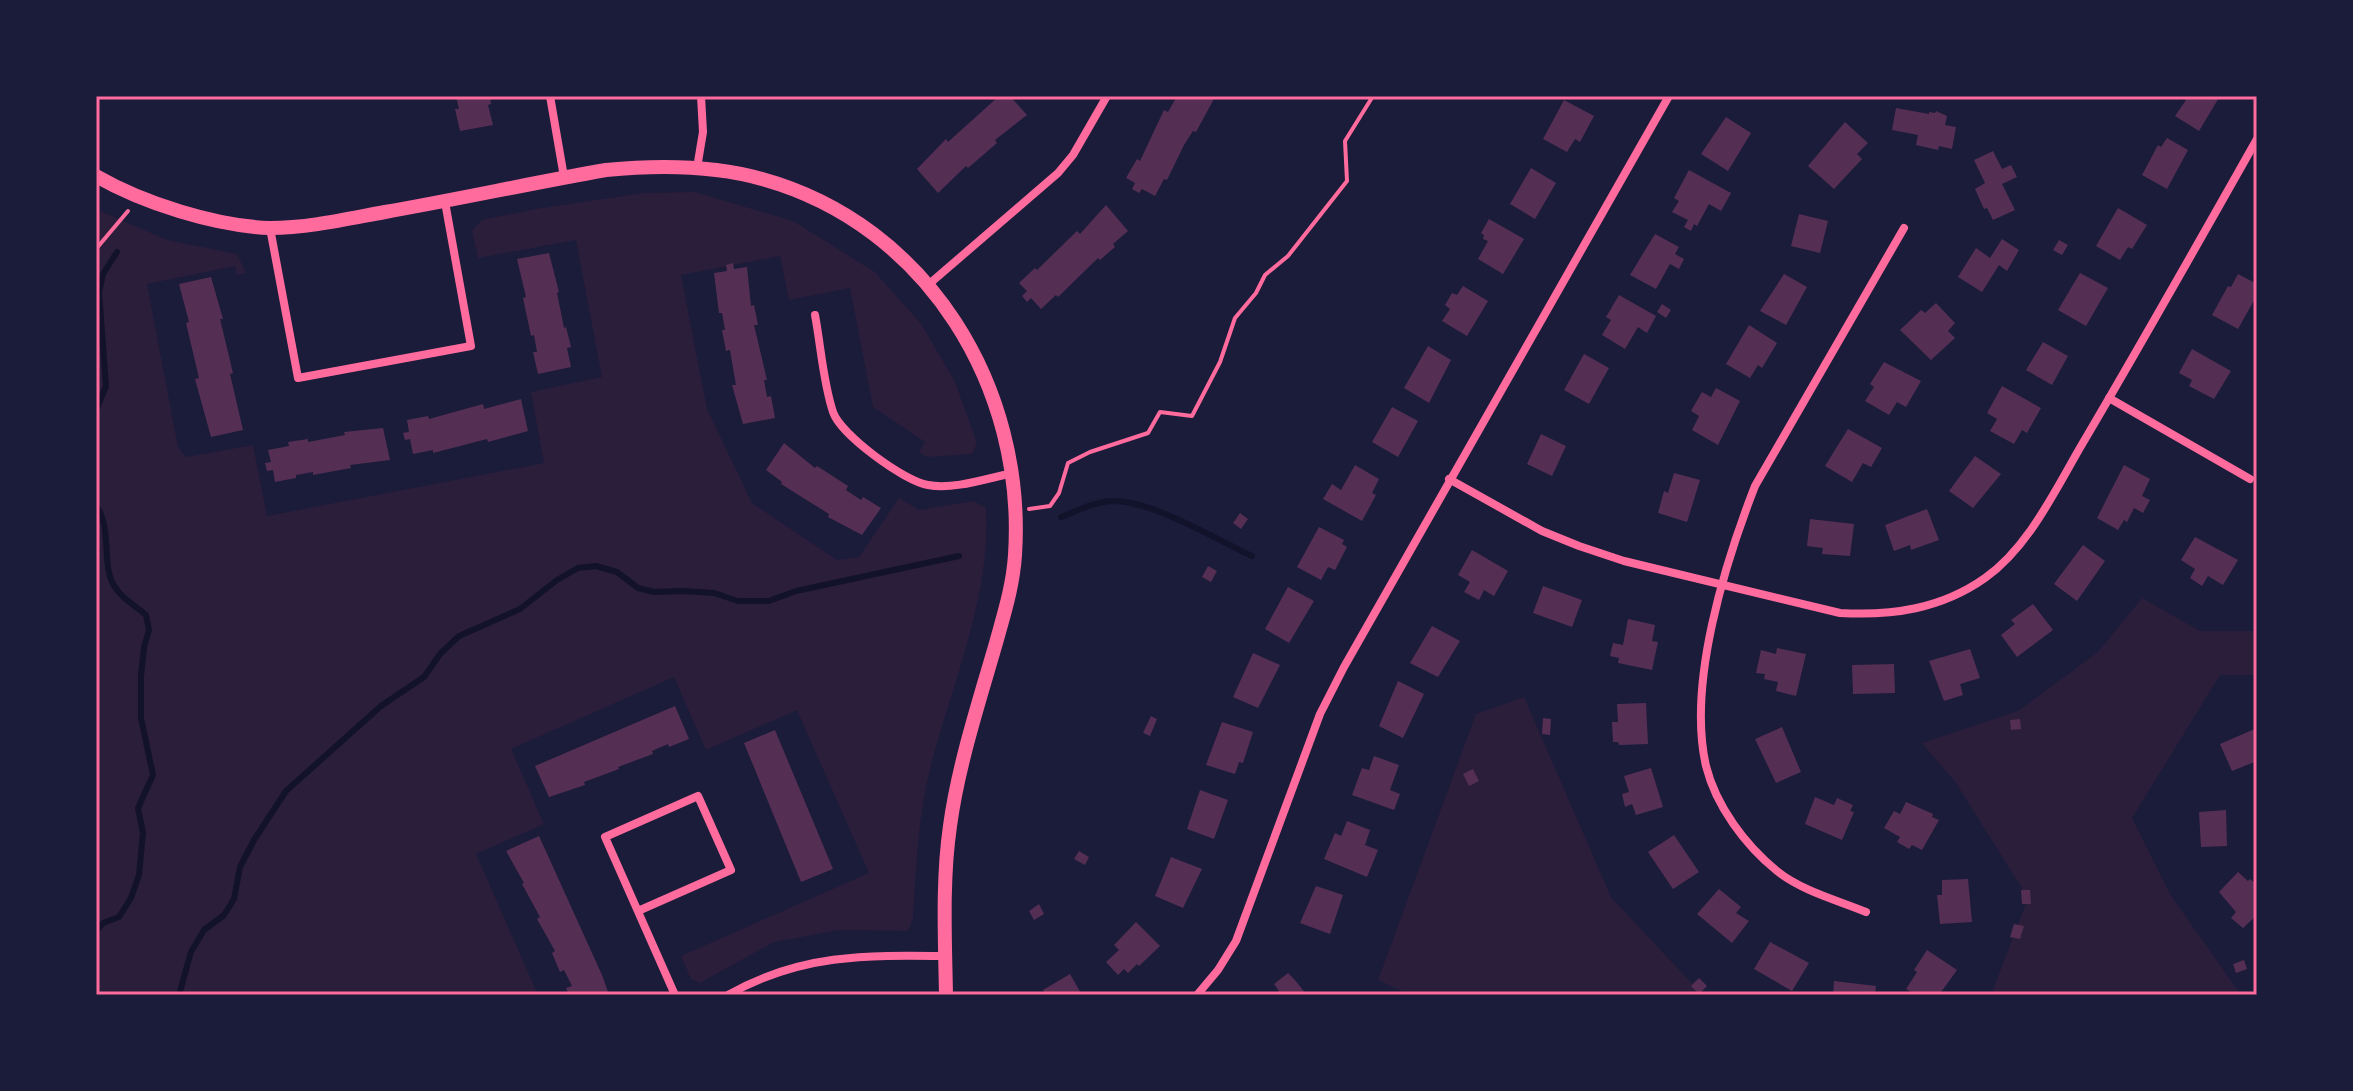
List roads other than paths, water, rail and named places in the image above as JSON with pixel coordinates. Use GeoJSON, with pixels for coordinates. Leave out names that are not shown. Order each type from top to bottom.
{"type":"FeatureCollection","features":[{"type":"Feature","properties":{"kind":"street"},"geometry":{"type":"LineString","coordinates":[[550,96],[564,177]]}},
{"type":"Feature","properties":{"kind":"street"},"geometry":{"type":"LineString","coordinates":[[697,168],[703,132],[701,96]]}},
{"type":"Feature","properties":{"kind":"street"},"geometry":{"type":"LineString","coordinates":[[928,285],[1058,173],[1073,155],[1107,96]]}},
{"type":"Feature","properties":{"kind":"street"},"geometry":{"type":"LineString","coordinates":[[1197,995],[1236,941],[1320,714],[1344,667],[1669,96]]}},
{"type":"Feature","properties":{"kind":"street"},"geometry":{"type":"LineString","coordinates":[[1449,479],[1542,531],[1579,546],[1624,561],[1840,613],[1873,615],[1929,606],[1960,594],[1987,577],[2012,554],[2036,522],[2257,139]]}},
{"type":"Feature","properties":{"kind":"street"},"geometry":{"type":"LineString","coordinates":[[96,176],[139,197],[225,222],[270,228],[324,223],[564,177],[645,167],[697,168],[763,179],[817,201],[879,238],[901,255],[928,285],[975,355],[1000,416],[1014,473],[1017,511],[1011,592],[950,825],[946,892],[946,995]]}},
{"type":"Feature","properties":{"kind":"street"},"geometry":{"type":"LineString","coordinates":[[270,228],[298,378],[471,346],[445,202]]}},
{"type":"Feature","properties":{"kind":"street"},"geometry":{"type":"LineString","coordinates":[[1866,912],[1808,889],[1778,872],[1732,822],[1707,768],[1701,699],[1723,584],[1755,486],[1904,228]]}},
{"type":"Feature","properties":{"kind":"street"},"geometry":{"type":"LineString","coordinates":[[815,315],[833,413],[841,428],[855,441],[911,479],[929,486],[953,485],[1014,473]]}},
{"type":"Feature","properties":{"kind":"street"},"geometry":{"type":"LineString","coordinates":[[2109,398],[2250,479]]}},
{"type":"Feature","properties":{"kind":"street"},"geometry":{"type":"LineString","coordinates":[[638,911],[731,870],[698,796],[605,837],[675,995]]}},
{"type":"Feature","properties":{"kind":"street"},"geometry":{"type":"LineString","coordinates":[[728,995],[750,983],[808,962],[872,955],[945,956]]}},
{"type":"Feature","properties":{"kind":"waterway"},"geometry":{"type":"LineString","coordinates":[[96,410],[106,386],[99,292],[103,274],[117,252]]}},
{"type":"Feature","properties":{"kind":"waterway"},"geometry":{"type":"LineString","coordinates":[[1061,517],[1100,503],[1130,503],[1165,514],[1252,556]]}},
{"type":"Feature","properties":{"kind":"waterway"},"geometry":{"type":"LineString","coordinates":[[96,506],[104,526],[112,581],[123,597],[146,615],[149,630],[141,676],[141,718],[153,775],[138,808],[143,833],[139,875],[131,898],[119,917],[103,923],[96,931]]}},
{"type":"Feature","properties":{"kind":"waterway"},"geometry":{"type":"LineString","coordinates":[[179,995],[191,952],[204,930],[224,915],[234,899],[240,867],[286,791],[381,706],[424,677],[440,654],[459,636],[520,609],[578,568],[596,566],[617,572],[638,588],[654,592],[714,593],[738,601],[769,601],[796,591],[959,556]]}}]}
